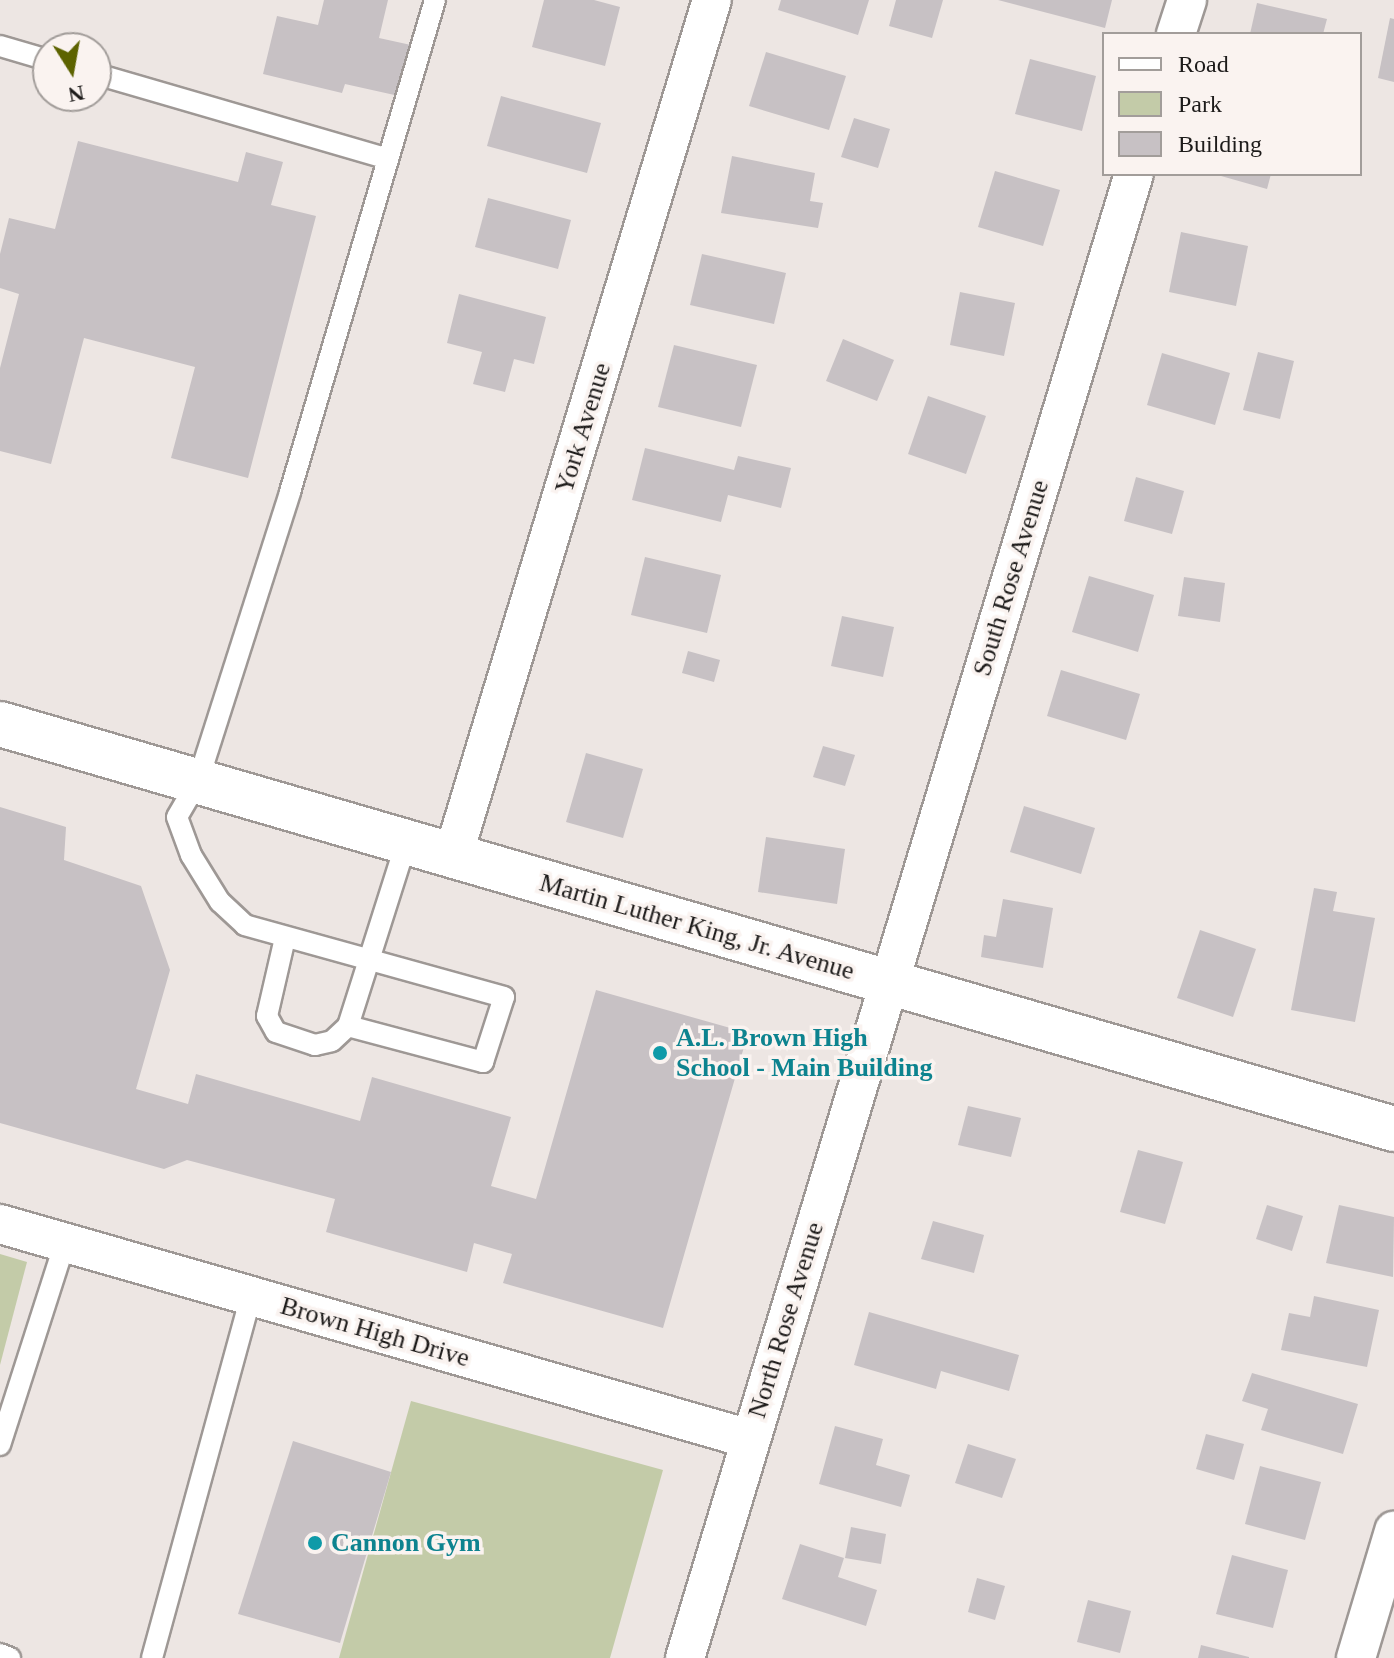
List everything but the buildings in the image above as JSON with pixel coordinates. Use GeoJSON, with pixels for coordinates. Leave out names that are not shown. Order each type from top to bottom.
{"type":"FeatureCollection","features":[{"type":"Feature","properties":{"kind":"main road","name":"Martin Luther King, Jr. Avenue"},"geometry":{"type":"LineString","coordinates":[[0,724],[1394,1129]]}},
{"type":"Feature","properties":{"kind":"street","name":"York Avenue"},"geometry":{"type":"LineString","coordinates":[[453,856],[712,0]]}},
{"type":"Feature","properties":{"kind":"street"},"geometry":{"type":"LineString","coordinates":[[1177,32],[1187,0]]}},
{"type":"Feature","properties":{"kind":"street","name":"South Rose Avenue"},"geometry":{"type":"LineString","coordinates":[[888,982],[1133,176]]}},
{"type":"Feature","properties":{"kind":"street","name":"North Rose Avenue"},"geometry":{"type":"LineString","coordinates":[[685,1658],[888,982]]}},
{"type":"Feature","properties":{"kind":"street","name":"Brown High Drive"},"geometry":{"type":"LineString","coordinates":[[0,1224],[750,1439]]}},
{"type":"Feature","properties":{"kind":"street"},"geometry":{"type":"LineString","coordinates":[[1356,1658],[1394,1531]]}},
{"type":"Feature","properties":{"kind":"lane"},"geometry":{"type":"LineString","coordinates":[[348,1026],[483,1062],[504,997],[245,925],[220,902],[191,855],[177,817],[198,781],[290,492],[435,0]]}},
{"type":"Feature","properties":{"kind":"lane"},"geometry":{"type":"LineString","coordinates":[[0,46],[32,55]]}},
{"type":"Feature","properties":{"kind":"lane"},"geometry":{"type":"LineString","coordinates":[[112,79],[388,159]]}},
{"type":"Feature","properties":{"kind":"lane"},"geometry":{"type":"LineString","coordinates":[[285,938],[267,999],[267,1016],[276,1032],[315,1045],[332,1041],[348,1026],[406,843]]}},
{"type":"Feature","properties":{"kind":"lane"},"geometry":{"type":"LineString","coordinates":[[0,1445],[65,1243]]}},
{"type":"Feature","properties":{"kind":"lane"},"geometry":{"type":"LineString","coordinates":[[152,1658],[251,1296]]}},
{"type":"Feature","properties":{"kind":"lane"},"geometry":{"type":"LineString","coordinates":[[0,1654],[10,1658]]}},
{"type":"Feature","properties":{"kind":"green space"},"geometry":{"type":"Polygon","coordinates":[[[0,1254],[27,1262],[0,1365],[0,1254]]]}},
{"type":"Feature","properties":{"kind":"green space"},"geometry":{"type":"Polygon","coordinates":[[[411,1401],[663,1470],[610,1658],[339,1658],[411,1401]]]}},
{"type":"Feature","properties":{"kind":"place","name":"A.L. Brown High School - Main Building"},"geometry":{"type":"Point","coordinates":[660,1053]}},
{"type":"Feature","properties":{"kind":"place","name":"Cannon Gym"},"geometry":{"type":"Point","coordinates":[315,1543]}}]}
